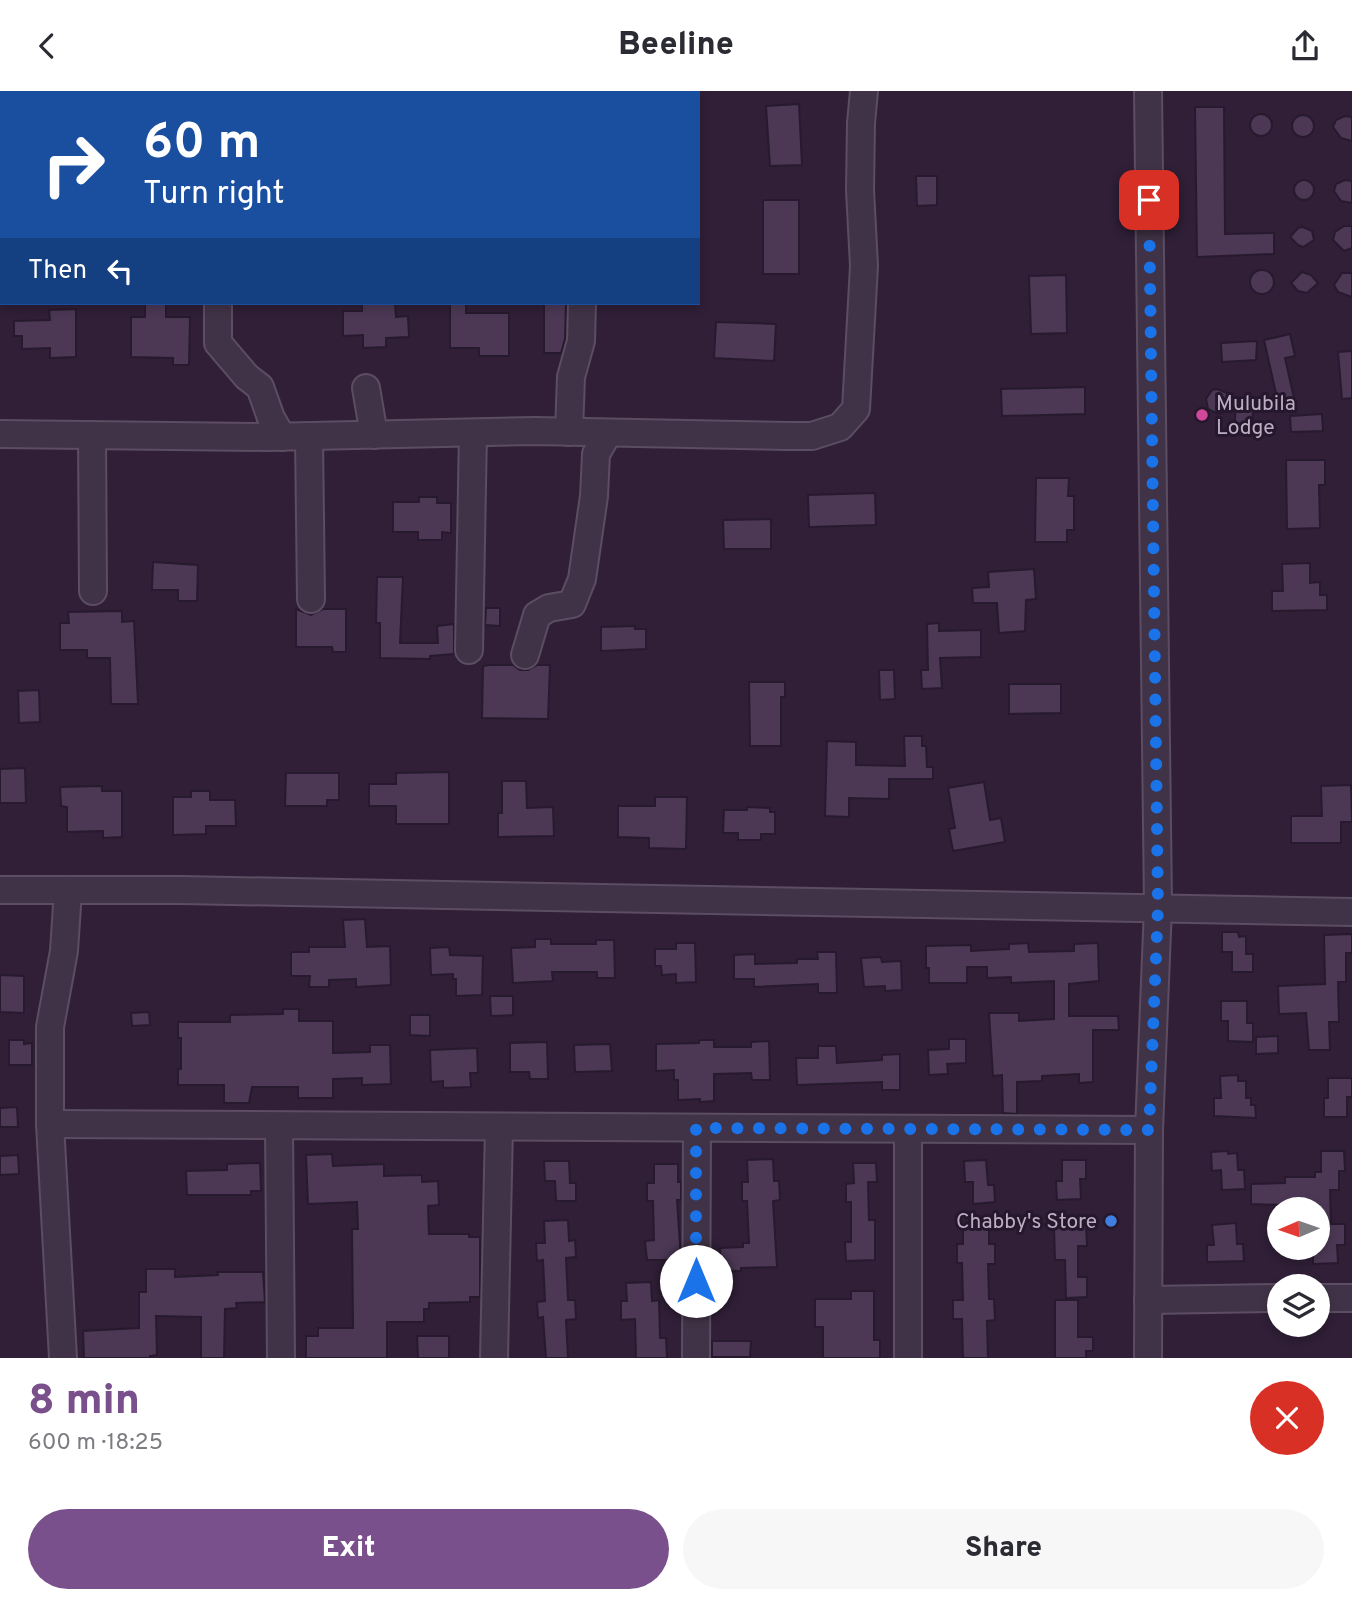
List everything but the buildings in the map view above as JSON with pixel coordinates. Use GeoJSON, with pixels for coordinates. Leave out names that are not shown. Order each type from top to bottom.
{"type":"FeatureCollection","features":[{"type":"Feature","properties":{"kind":"street"},"geometry":{"type":"LineString","coordinates":[[0,434],[282,437],[569,432],[812,436],[840,427],[856,409],[864,265],[860,190],[864,91]]}},
{"type":"Feature","properties":{"kind":"street"},"geometry":{"type":"LineString","coordinates":[[1148,91],[1158,907],[1149,1130],[1148,1358]]}},
{"type":"Feature","properties":{"kind":"street"},"geometry":{"type":"LineString","coordinates":[[218,305],[218,343],[247,377],[260,387],[271,418],[282,437]]}},
{"type":"Feature","properties":{"kind":"street"},"geometry":{"type":"LineString","coordinates":[[569,432],[571,377],[581,341],[581,305]]}},
{"type":"Feature","properties":{"kind":"street"},"geometry":{"type":"LineString","coordinates":[[366,388],[374,435]]}},
{"type":"Feature","properties":{"kind":"street"},"geometry":{"type":"LineString","coordinates":[[469,650],[473,433]]}},
{"type":"Feature","properties":{"kind":"street"},"geometry":{"type":"LineString","coordinates":[[525,655],[537,615],[549,608],[572,604],[582,579],[594,496],[596,454],[608,433]]}},
{"type":"Feature","properties":{"kind":"street"},"geometry":{"type":"LineString","coordinates":[[92,435],[93,591]]}},
{"type":"Feature","properties":{"kind":"street"},"geometry":{"type":"LineString","coordinates":[[309,436],[311,599]]}},
{"type":"Feature","properties":{"kind":"street"},"geometry":{"type":"LineString","coordinates":[[0,890],[1352,912]]}},
{"type":"Feature","properties":{"kind":"street"},"geometry":{"type":"LineString","coordinates":[[63,1358],[50,1125],[50,1027],[64,951],[68,890]]}},
{"type":"Feature","properties":{"kind":"street"},"geometry":{"type":"LineString","coordinates":[[50,1125],[1149,1130]]}},
{"type":"Feature","properties":{"kind":"street"},"geometry":{"type":"LineString","coordinates":[[279,1127],[281,1358]]}},
{"type":"Feature","properties":{"kind":"street"},"geometry":{"type":"LineString","coordinates":[[494,1358],[499,1127]]}},
{"type":"Feature","properties":{"kind":"street"},"geometry":{"type":"LineString","coordinates":[[696,1128],[696,1358]]}},
{"type":"Feature","properties":{"kind":"street"},"geometry":{"type":"LineString","coordinates":[[908,1129],[908,1358]]}},
{"type":"Feature","properties":{"kind":"street"},"geometry":{"type":"LineString","coordinates":[[1330,1298],[1352,1298]]}},
{"type":"Feature","properties":{"kind":"street"},"geometry":{"type":"LineString","coordinates":[[1148,1300],[1267,1299]]}},
{"type":"Feature","properties":{"kind":"place","name":"Mulubila Lodge"},"geometry":{"type":"Point","coordinates":[1202,415]}},
{"type":"Feature","properties":{"kind":"place","name":"Chabby's Store"},"geometry":{"type":"Point","coordinates":[1111,1221]}},
{"type":"Feature","properties":{"kind":"route"},"geometry":{"type":"LineString","coordinates":[[696,1281],[696,1128],[1149,1130],[1158,907],[1149,200]]}}]}
